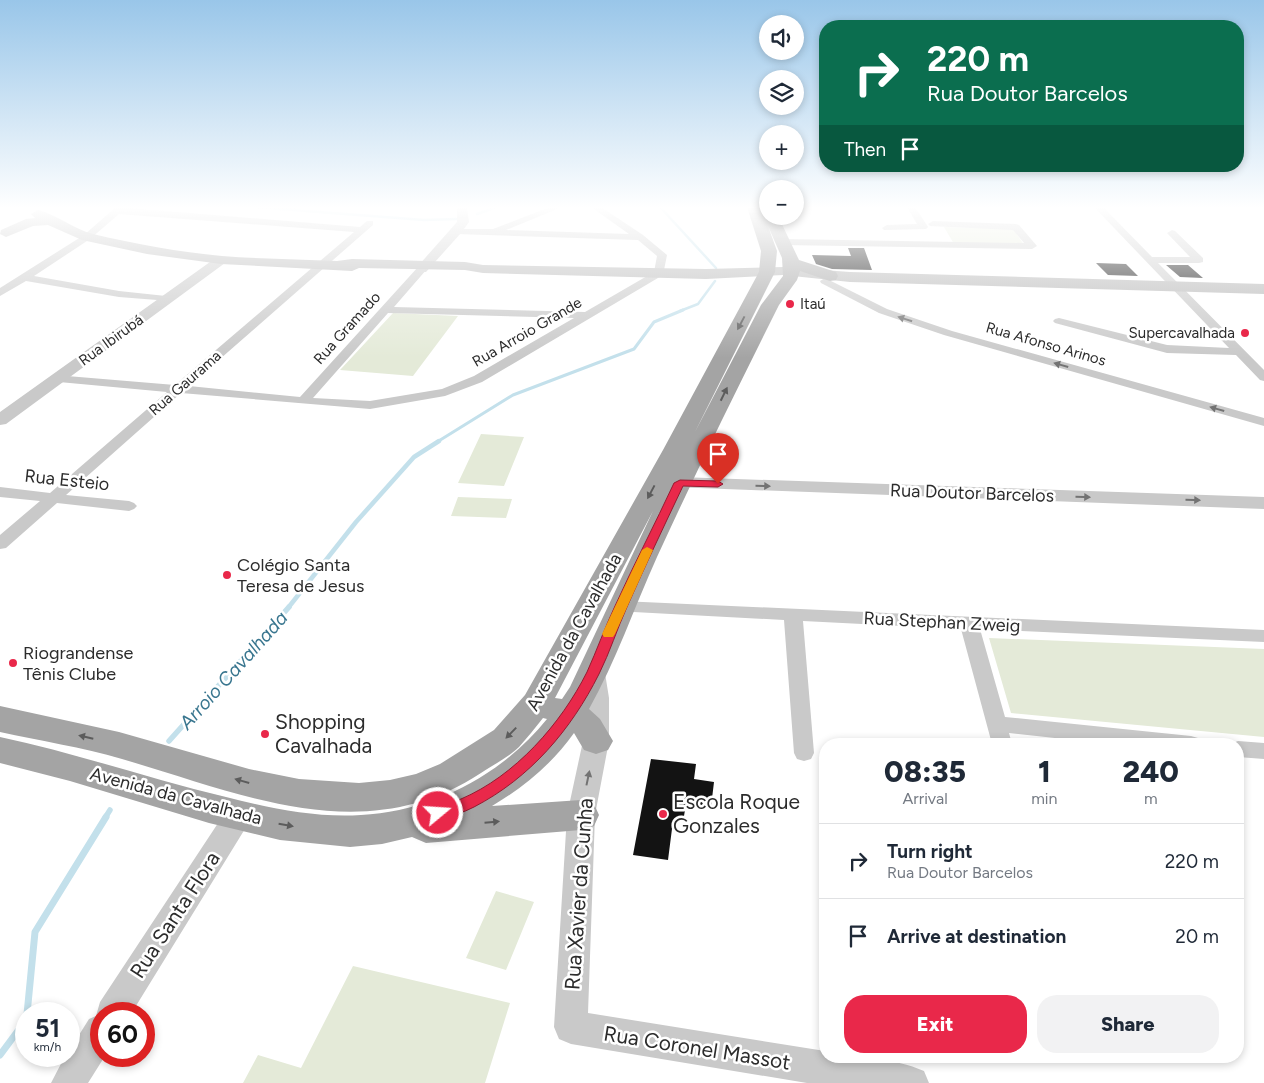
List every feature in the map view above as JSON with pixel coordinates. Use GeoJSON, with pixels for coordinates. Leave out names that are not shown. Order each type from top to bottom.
{"type":"FeatureCollection","features":[{"type":"Feature","properties":{"kind":"main road"},"geometry":{"type":"LineString","coordinates":[[203,258],[350,267],[424,267],[462,270],[483,268],[765,276],[791,272],[827,279],[1259,288]]}},
{"type":"Feature","properties":{"kind":"main road","name":"Avenida da Cavalhada"},"geometry":{"type":"LineString","coordinates":[[0,750],[37,757],[238,816],[315,830],[366,814],[390,795],[420,787],[452,774],[506,740],[536,704],[674,450],[765,276],[768,258]]}},
{"type":"Feature","properties":{"kind":"main road"},"geometry":{"type":"LineString","coordinates":[[787,258],[791,272]]}},
{"type":"Feature","properties":{"kind":"main road","name":"Avenida da Cavalhada"},"geometry":{"type":"LineString","coordinates":[[0,719],[119,745],[366,814],[424,818],[466,804],[494,788],[523,766],[544,745],[569,714],[593,673],[621,606],[680,483],[775,296],[791,272]]}},
{"type":"Feature","properties":{"kind":"main road"},"geometry":{"type":"LineString","coordinates":[[674,450],[671,477],[680,483]]}},
{"type":"Feature","properties":{"kind":"main road"},"geometry":{"type":"LineString","coordinates":[[536,704],[569,714],[586,722],[596,741]]}},
{"type":"Feature","properties":{"kind":"main road"},"geometry":{"type":"LineString","coordinates":[[366,814],[581,815]]}},
{"type":"Feature","properties":{"kind":"street"},"geometry":{"type":"LineString","coordinates":[[0,293],[55,258]]}},
{"type":"Feature","properties":{"kind":"street","name":"Rua Gaurama"},"geometry":{"type":"LineString","coordinates":[[0,544],[177,389],[336,258]]}},
{"type":"Feature","properties":{"kind":"street","name":"Rua Gramado"},"geometry":{"type":"LineString","coordinates":[[303,401],[433,258]]}},
{"type":"Feature","properties":{"kind":"street"},"geometry":{"type":"LineString","coordinates":[[660,273],[662,258]]}},
{"type":"Feature","properties":{"kind":"street"},"geometry":{"type":"LineString","coordinates":[[1148,258],[1264,377]]}},
{"type":"Feature","properties":{"kind":"street"},"geometry":{"type":"LineString","coordinates":[[1150,260],[1199,260],[1197,258]]}},
{"type":"Feature","properties":{"kind":"street","name":"Rua Ibirubá"},"geometry":{"type":"LineString","coordinates":[[0,420],[221,260]]}},
{"type":"Feature","properties":{"kind":"street","name":"Rua Arroio Grande"},"geometry":{"type":"LineString","coordinates":[[59,378],[303,401],[370,405],[445,392],[478,380],[660,273]]}},
{"type":"Feature","properties":{"kind":"street"},"geometry":{"type":"LineString","coordinates":[[24,277],[111,293],[166,299]]}},
{"type":"Feature","properties":{"kind":"street","name":"Rua Afonso Arinos"},"geometry":{"type":"LineString","coordinates":[[827,279],[883,311],[948,333],[1264,422]]}},
{"type":"Feature","properties":{"kind":"street"},"geometry":{"type":"LineString","coordinates":[[386,310],[588,315]]}},
{"type":"Feature","properties":{"kind":"street"},"geometry":{"type":"LineString","coordinates":[[1059,321],[1166,349],[1240,352]]}},
{"type":"Feature","properties":{"kind":"street","name":"Rua Doutor Barcelos"},"geometry":{"type":"LineString","coordinates":[[680,483],[1264,503]]}},
{"type":"Feature","properties":{"kind":"street","name":"Rua Esteio"},"geometry":{"type":"LineString","coordinates":[[0,492],[129,506]]}},
{"type":"Feature","properties":{"kind":"street","name":"Rua Stephan Zweig"},"geometry":{"type":"LineString","coordinates":[[621,606],[968,624],[1264,636]]}},
{"type":"Feature","properties":{"kind":"street"},"geometry":{"type":"LineString","coordinates":[[793,615],[804,753]]}},
{"type":"Feature","properties":{"kind":"street"},"geometry":{"type":"LineString","coordinates":[[968,624],[1000,738]]}},
{"type":"Feature","properties":{"kind":"street","name":"Rua Xavier da Cunha"},"geometry":{"type":"LineString","coordinates":[[572,1027],[581,815],[596,741],[597,698],[593,673]]}},
{"type":"Feature","properties":{"kind":"street"},"geometry":{"type":"LineString","coordinates":[[996,724],[1132,738]]}},
{"type":"Feature","properties":{"kind":"street"},"geometry":{"type":"LineString","coordinates":[[1244,749],[1264,751]]}},
{"type":"Feature","properties":{"kind":"street","name":"Rua Santa Flora"},"geometry":{"type":"LineString","coordinates":[[120,1002],[238,816]]}},
{"type":"Feature","properties":{"kind":"street","name":"Rua Coronel Massot"},"geometry":{"type":"LineString","coordinates":[[572,1027],[912,1083]]}},
{"type":"Feature","properties":{"kind":"street"},"geometry":{"type":"LineString","coordinates":[[68,1083],[90,1048]]}},
{"type":"Feature","properties":{"kind":"green space"},"geometry":{"type":"Polygon","coordinates":[[[393,313],[458,316],[413,376],[340,370],[393,313]]]}},
{"type":"Feature","properties":{"kind":"green space"},"geometry":{"type":"Polygon","coordinates":[[[481,434],[524,437],[504,486],[458,483],[481,434]]]}},
{"type":"Feature","properties":{"kind":"green space"},"geometry":{"type":"Polygon","coordinates":[[[458,497],[512,499],[506,518],[451,516],[458,497]]]}},
{"type":"Feature","properties":{"kind":"green space"},"geometry":{"type":"Polygon","coordinates":[[[989,638],[1264,649],[1264,737],[1011,713],[989,638]]]}},
{"type":"Feature","properties":{"kind":"green space"},"geometry":{"type":"Polygon","coordinates":[[[496,891],[534,902],[506,970],[466,958],[496,891]]]}},
{"type":"Feature","properties":{"kind":"green space"},"geometry":{"type":"Polygon","coordinates":[[[353,966],[510,1003],[485,1083],[243,1083],[258,1055],[301,1068],[353,966]]]}},
{"type":"Feature","properties":{"kind":"building"},"geometry":{"type":"Polygon","coordinates":[[[813,258],[867,258],[872,270],[832,269],[816,264],[813,258]]]}},
{"type":"Feature","properties":{"kind":"building"},"geometry":{"type":"Polygon","coordinates":[[[1096,263],[1126,264],[1138,276],[1108,275],[1096,263]]]}},
{"type":"Feature","properties":{"kind":"building"},"geometry":{"type":"Polygon","coordinates":[[[1166,265],[1188,265],[1203,278],[1180,277],[1166,265]]]}},
{"type":"Feature","properties":{"kind":"building","name":"Escola Roque Gonzales"},"geometry":{"type":"Polygon","coordinates":[[[651,759],[696,764],[694,779],[714,782],[711,807],[686,804],[683,822],[673,821],[668,860],[633,855],[651,759]]]}},
{"type":"Feature","properties":{"kind":"waterway","name":"Arroio Cavalhada"},"geometry":{"type":"LineString","coordinates":[[706,258],[716,268]]}},
{"type":"Feature","properties":{"kind":"waterway","name":"Arroio Cavalhada"},"geometry":{"type":"LineString","coordinates":[[680,311],[698,304],[715,281]]}},
{"type":"Feature","properties":{"kind":"waterway","name":"Arroio Cavalhada"},"geometry":{"type":"LineString","coordinates":[[437,442],[513,395],[634,349],[654,322],[683,310]]}},
{"type":"Feature","properties":{"kind":"waterway","name":"Arroio Cavalhada"},"geometry":{"type":"LineString","coordinates":[[288,608],[356,522],[414,457],[439,441]]}},
{"type":"Feature","properties":{"kind":"waterway","name":"Arroio Cavalhada"},"geometry":{"type":"LineString","coordinates":[[169,741],[289,607]]}},
{"type":"Feature","properties":{"kind":"waterway","name":"Arroio Cavalhada"},"geometry":{"type":"LineString","coordinates":[[105,818],[110,810]]}},
{"type":"Feature","properties":{"kind":"waterway","name":"Arroio Cavalhada"},"geometry":{"type":"LineString","coordinates":[[28,1002],[35,932],[106,817]]}},
{"type":"Feature","properties":{"kind":"waterway","name":"Arroio Cavalhada"},"geometry":{"type":"LineString","coordinates":[[0,1055],[15,1035]]}},
{"type":"Feature","properties":{"kind":"slow traffic"},"geometry":{"type":"LineString","coordinates":[[609,634],[647,550]]}},
{"type":"Feature","properties":{"kind":"place","name":"Itaú"},"geometry":{"type":"Point","coordinates":[790,304]}},
{"type":"Feature","properties":{"kind":"place","name":"Supercavalhada"},"geometry":{"type":"Point","coordinates":[1245,333]}},
{"type":"Feature","properties":{"kind":"place","name":"Colégio Santa Teresa de Jesus"},"geometry":{"type":"Point","coordinates":[227,575]}},
{"type":"Feature","properties":{"kind":"place","name":"Riograndense Tênis Clube"},"geometry":{"type":"Point","coordinates":[13,663]}},
{"type":"Feature","properties":{"kind":"place","name":"Shopping Cavalhada"},"geometry":{"type":"Point","coordinates":[265,734]}},
{"type":"Feature","properties":{"kind":"place","name":"Escola Roque Gonzales"},"geometry":{"type":"Point","coordinates":[663,814]}},
{"type":"Feature","properties":{"kind":"route"},"geometry":{"type":"LineString","coordinates":[[438,813],[466,804],[494,788],[523,766],[544,745],[569,714],[593,673],[621,606],[680,483],[718,484]]}}]}
